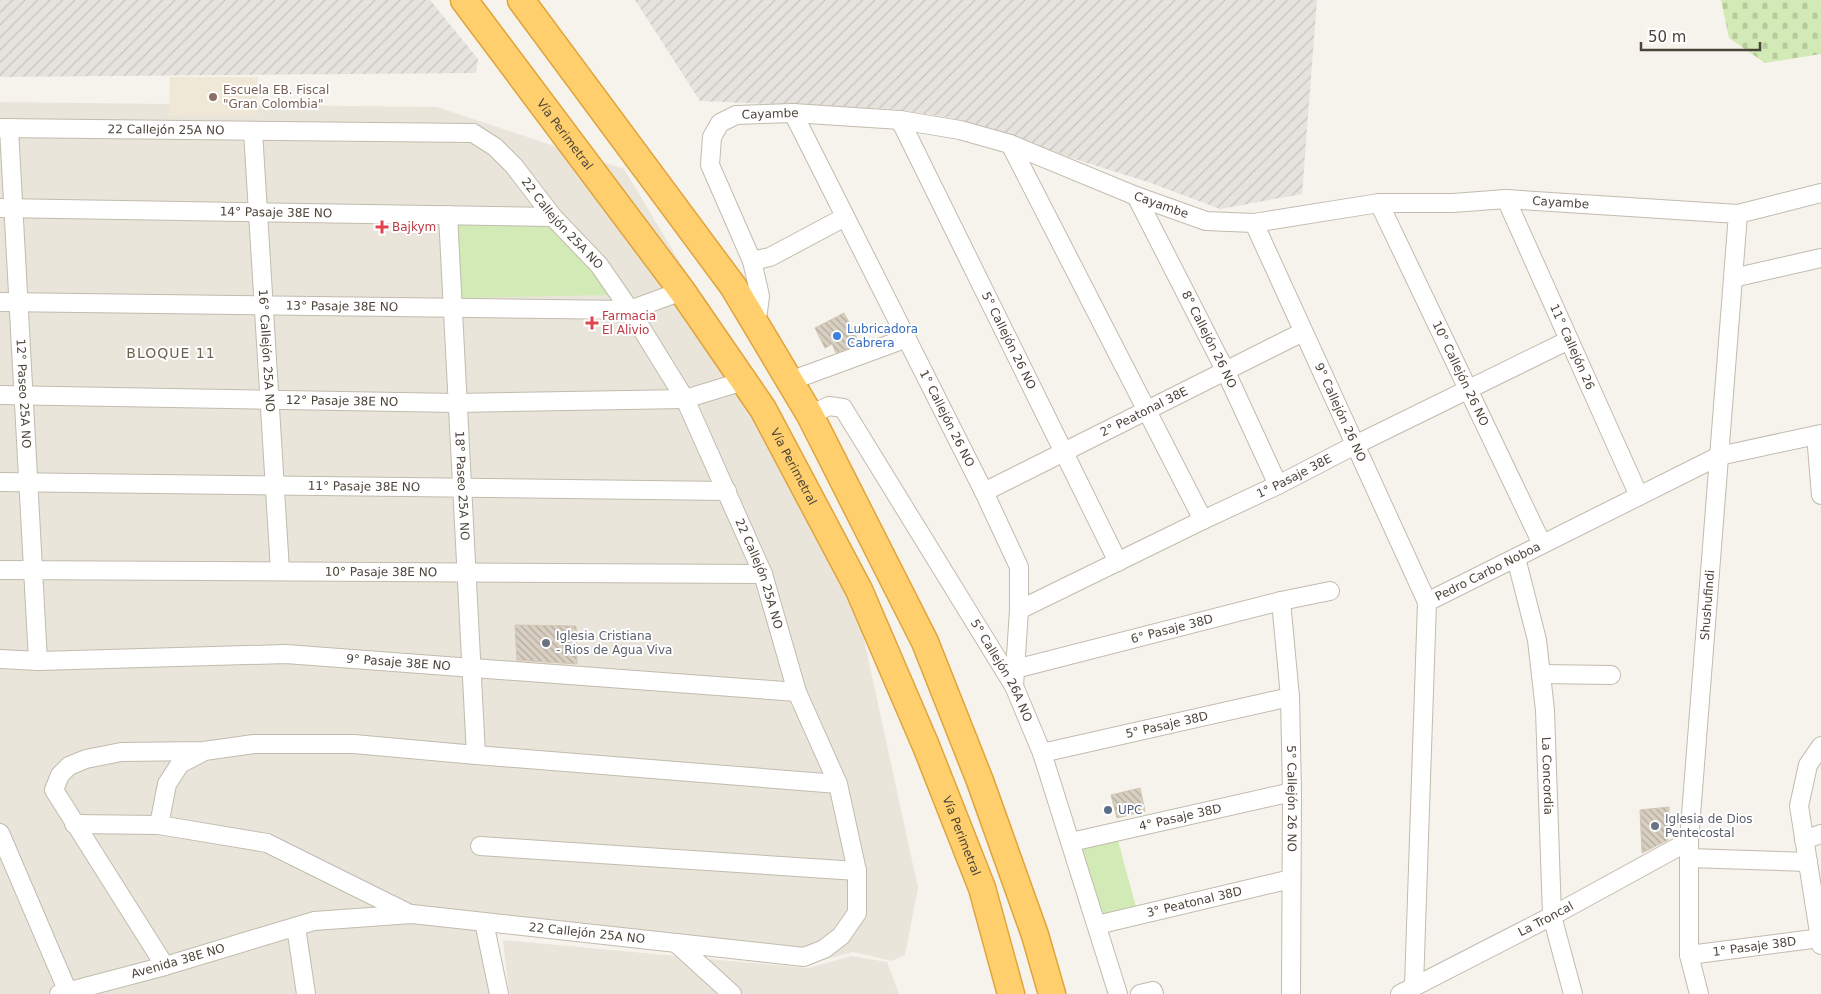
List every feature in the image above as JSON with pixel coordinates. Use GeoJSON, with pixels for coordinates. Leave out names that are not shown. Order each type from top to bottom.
{"type":"FeatureCollection","features":[{"type":"Feature","properties":{"kind":"highway","name":"Vía Perimetral"},"geometry":{"type":"LineString","coordinates":[[464,0],[682,291],[763,409],[859,590],[926,746],[982,888],[1011,994]]}},
{"type":"Feature","properties":{"kind":"highway"},"geometry":{"type":"LineString","coordinates":[[521,0],[733,286],[810,415],[925,642],[980,781],[1035,935],[1052,994]]}},
{"type":"Feature","properties":{"kind":"highway"},"geometry":{"type":"LineString","coordinates":[[531,0],[541,26]]}},
{"type":"Feature","properties":{"kind":"street","name":"Cayambe"},"geometry":{"type":"LineString","coordinates":[[754,320],[758,312],[760,296],[752,261],[710,165],[712,137],[720,123],[736,116],[793,112],[900,120],[960,130],[1010,144],[1136,196],[1206,221],[1254,223],[1379,203],[1454,203],[1506,199],[1738,214],[1821,193]]}},
{"type":"Feature","properties":{"kind":"street","name":"1° Callejón 26 NO"},"geometry":{"type":"LineString","coordinates":[[793,112],[984,492],[1019,567],[1019,610],[1014,678]]}},
{"type":"Feature","properties":{"kind":"street","name":"5° Callejón 26 NO"},"geometry":{"type":"LineString","coordinates":[[900,120],[1118,562]]}},
{"type":"Feature","properties":{"kind":"street","name":"22 Callejón 25A NO"},"geometry":{"type":"LineString","coordinates":[[4,128],[473,133],[494,147],[514,166],[553,217],[599,266],[630,310],[686,399],[763,574],[797,692],[838,784],[857,871],[856,913],[841,936],[824,949],[804,957],[412,914],[314,921],[296,926]]}},
{"type":"Feature","properties":{"kind":"street","name":"12° Paseo 25A NO"},"geometry":{"type":"LineString","coordinates":[[4,128],[7,208],[18,302],[38,661]]}},
{"type":"Feature","properties":{"kind":"street","name":"16° Callejón 25A NO"},"geometry":{"type":"LineString","coordinates":[[253,131],[280,571]]}},
{"type":"Feature","properties":{"kind":"street"},"geometry":{"type":"LineString","coordinates":[[1010,144],[1203,520]]}},
{"type":"Feature","properties":{"kind":"street","name":"8° Callejón 26 NO"},"geometry":{"type":"LineString","coordinates":[[1136,196],[1225,370],[1278,485]]}},
{"type":"Feature","properties":{"kind":"street","name":"11° Callejón 26"},"geometry":{"type":"LineString","coordinates":[[1506,199],[1639,496]]}},
{"type":"Feature","properties":{"kind":"street","name":"10° Callejón 26 NO"},"geometry":{"type":"LineString","coordinates":[[1379,203],[1542,544]]}},
{"type":"Feature","properties":{"kind":"street","name":"14° Pasaje 38E NO"},"geometry":{"type":"LineString","coordinates":[[7,208],[553,217]]}},
{"type":"Feature","properties":{"kind":"street","name":"Shushufindi"},"geometry":{"type":"LineString","coordinates":[[1699,994],[1689,955],[1689,849],[1738,214]]}},
{"type":"Feature","properties":{"kind":"street","name":"18° Paseo 25A NO"},"geometry":{"type":"LineString","coordinates":[[448,215],[476,755]]}},
{"type":"Feature","properties":{"kind":"street"},"geometry":{"type":"LineString","coordinates":[[752,261],[770,257],[846,217]]}},
{"type":"Feature","properties":{"kind":"street","name":"9° Callejón 26 NO"},"geometry":{"type":"LineString","coordinates":[[1254,223],[1427,602]]}},
{"type":"Feature","properties":{"kind":"street"},"geometry":{"type":"LineString","coordinates":[[1733,278],[1821,258]]}},
{"type":"Feature","properties":{"kind":"street","name":"13° Pasaje 38E NO"},"geometry":{"type":"LineString","coordinates":[[0,302],[630,310],[682,291]]}},
{"type":"Feature","properties":{"kind":"street","name":"2° Peatonal 38E"},"geometry":{"type":"LineString","coordinates":[[984,492],[1303,332]]}},
{"type":"Feature","properties":{"kind":"street"},"geometry":{"type":"LineString","coordinates":[[790,381],[907,338]]}},
{"type":"Feature","properties":{"kind":"street","name":"1° Pasaje 38E"},"geometry":{"type":"LineString","coordinates":[[1019,610],[1278,485],[1569,340]]}},
{"type":"Feature","properties":{"kind":"street","name":"12° Pasaje 38E NO"},"geometry":{"type":"LineString","coordinates":[[0,395],[457,403],[686,399],[744,381]]}},
{"type":"Feature","properties":{"kind":"street","name":"5° Callejón 26A NO"},"geometry":{"type":"LineString","coordinates":[[810,415],[828,406],[843,408],[1014,678],[1042,753],[1118,994]]}},
{"type":"Feature","properties":{"kind":"street"},"geometry":{"type":"LineString","coordinates":[[1819,435],[1821,494]]}},
{"type":"Feature","properties":{"kind":"street","name":"Pedro Carbo Noboa"},"geometry":{"type":"LineString","coordinates":[[1407,991],[1427,602],[1719,456],[1819,435]]}},
{"type":"Feature","properties":{"kind":"street","name":"11° Pasaje 38E NO"},"geometry":{"type":"LineString","coordinates":[[0,482],[275,484],[727,492]]}},
{"type":"Feature","properties":{"kind":"street","name":"La Concordia"},"geometry":{"type":"LineString","coordinates":[[1516,558],[1537,640],[1545,710],[1552,916],[1573,994]]}},
{"type":"Feature","properties":{"kind":"street","name":"10° Pasaje 38E NO"},"geometry":{"type":"LineString","coordinates":[[0,570],[763,574]]}},
{"type":"Feature","properties":{"kind":"street","name":"6° Pasaje 38D"},"geometry":{"type":"LineString","coordinates":[[1014,678],[1281,602],[1330,591]]}},
{"type":"Feature","properties":{"kind":"street","name":"5° Callejón 26 NO"},"geometry":{"type":"LineString","coordinates":[[1281,602],[1290,697],[1292,792],[1291,994]]}},
{"type":"Feature","properties":{"kind":"street","name":"9° Pasaje 38E NO"},"geometry":{"type":"LineString","coordinates":[[0,659],[38,661],[286,654],[797,692]]}},
{"type":"Feature","properties":{"kind":"street"},"geometry":{"type":"LineString","coordinates":[[1541,674],[1611,675]]}},
{"type":"Feature","properties":{"kind":"street","name":"5° Pasaje 38D"},"geometry":{"type":"LineString","coordinates":[[1042,753],[1290,697]]}},
{"type":"Feature","properties":{"kind":"street"},"geometry":{"type":"LineString","coordinates":[[165,966],[54,790],[60,775],[69,766],[86,759],[121,752],[204,751],[254,744],[354,744],[838,784]]}},
{"type":"Feature","properties":{"kind":"street"},"geometry":{"type":"LineString","coordinates":[[1820,940],[1800,806],[1808,765],[1821,746]]}},
{"type":"Feature","properties":{"kind":"street"},"geometry":{"type":"LineString","coordinates":[[159,825],[168,784],[180,764],[204,751]]}},
{"type":"Feature","properties":{"kind":"street","name":"4° Pasaje 38D"},"geometry":{"type":"LineString","coordinates":[[1071,842],[1292,792]]}},
{"type":"Feature","properties":{"kind":"street"},"geometry":{"type":"LineString","coordinates":[[74,824],[159,825],[267,843],[412,914]]}},
{"type":"Feature","properties":{"kind":"street"},"geometry":{"type":"LineString","coordinates":[[0,833],[64,993]]}},
{"type":"Feature","properties":{"kind":"street"},"geometry":{"type":"LineString","coordinates":[[1804,840],[1821,834]]}},
{"type":"Feature","properties":{"kind":"street"},"geometry":{"type":"LineString","coordinates":[[480,846],[857,871]]}},
{"type":"Feature","properties":{"kind":"street"},"geometry":{"type":"LineString","coordinates":[[1689,849],[1808,862]]}},
{"type":"Feature","properties":{"kind":"street","name":"La Troncal"},"geometry":{"type":"LineString","coordinates":[[1407,991],[1552,916],[1689,849]]}},
{"type":"Feature","properties":{"kind":"street","name":"3° Peatonal 38D"},"geometry":{"type":"LineString","coordinates":[[1097,925],[1292,879]]}},
{"type":"Feature","properties":{"kind":"street"},"geometry":{"type":"LineString","coordinates":[[484,922],[499,994]]}},
{"type":"Feature","properties":{"kind":"street"},"geometry":{"type":"LineString","coordinates":[[296,926],[306,994]]}},
{"type":"Feature","properties":{"kind":"street","name":"Avenida 38E NO"},"geometry":{"type":"LineString","coordinates":[[64,993],[165,966],[296,926]]}},
{"type":"Feature","properties":{"kind":"street","name":"1° Pasaje 38D"},"geometry":{"type":"LineString","coordinates":[[1689,955],[1820,940]]}},
{"type":"Feature","properties":{"kind":"street"},"geometry":{"type":"LineString","coordinates":[[676,943],[732,994]]}},
{"type":"Feature","properties":{"kind":"street"},"geometry":{"type":"LineString","coordinates":[[1140,994],[1153,991],[1154,994]]}},
{"type":"Feature","properties":{"kind":"shaded area"},"geometry":{"type":"Polygon","coordinates":[[[0,0],[430,0],[478,59],[476,73],[0,77],[0,0]]]}},
{"type":"Feature","properties":{"kind":"shaded area"},"geometry":{"type":"Polygon","coordinates":[[[635,0],[1317,0],[1302,194],[1220,209],[1151,183],[951,118],[895,109],[700,101],[635,0]]]}},
{"type":"Feature","properties":{"kind":"shaded area","name":"Escuela EB. Fiscal \"Gran Colombia\""},"geometry":{"type":"Polygon","coordinates":[[[170,77],[258,77],[257,116],[169,116],[170,77]]]}},
{"type":"Feature","properties":{"kind":"shaded area"},"geometry":{"type":"Polygon","coordinates":[[[0,102],[437,107],[624,169],[840,529],[918,888],[905,955],[892,961],[853,952],[808,964],[493,931],[505,994],[0,994],[0,102]]]}},
{"type":"Feature","properties":{"kind":"shaded area"},"geometry":{"type":"Polygon","coordinates":[[[503,940],[809,968],[851,956],[887,962],[899,994],[509,994],[503,940]]]}},
{"type":"Feature","properties":{"kind":"green space"},"geometry":{"type":"Polygon","coordinates":[[[1721,0],[1821,0],[1821,54],[1765,63],[1729,38],[1721,0]]]}},
{"type":"Feature","properties":{"kind":"green space"},"geometry":{"type":"Polygon","coordinates":[[[551,222],[609,290],[610,295],[455,298],[451,223],[551,222]]]}},
{"type":"Feature","properties":{"kind":"green space"},"geometry":{"type":"Polygon","coordinates":[[[1117,837],[1136,907],[1102,915],[1081,844],[1117,837]]]}},
{"type":"Feature","properties":{"kind":"building","name":"Lubricadora Cabrera"},"geometry":{"type":"Polygon","coordinates":[[[844,313],[860,344],[836,353],[832,344],[825,348],[815,328],[844,313]]]}},
{"type":"Feature","properties":{"kind":"building","name":"Iglesia Cristiana - Rios de Agua Viva"},"geometry":{"type":"Polygon","coordinates":[[[515,625],[576,626],[577,664],[517,660],[515,625]]]}},
{"type":"Feature","properties":{"kind":"building"},"geometry":{"type":"Polygon","coordinates":[[[1140,788],[1145,811],[1117,818],[1111,795],[1140,788]]]}},
{"type":"Feature","properties":{"kind":"building","name":"Iglesia de Dios Pentecostal"},"geometry":{"type":"Polygon","coordinates":[[[1669,807],[1668,840],[1642,853],[1640,810],[1669,807]]]}},
{"type":"Feature","properties":{"kind":"place","name":"Escuela EB. Fiscal \"Gran Colombia\""},"geometry":{"type":"Point","coordinates":[213,97]}},
{"type":"Feature","properties":{"kind":"place","name":"Bajkym"},"geometry":{"type":"Point","coordinates":[382,227]}},
{"type":"Feature","properties":{"kind":"place","name":"Farmacia El Alivio"},"geometry":{"type":"Point","coordinates":[592,323]}},
{"type":"Feature","properties":{"kind":"place","name":"Lubricadora Cabrera"},"geometry":{"type":"Point","coordinates":[837,336]}},
{"type":"Feature","properties":{"kind":"place","name":"Iglesia Cristiana - Rios de Agua Viva"},"geometry":{"type":"Point","coordinates":[546,643]}},
{"type":"Feature","properties":{"kind":"place","name":"UPC"},"geometry":{"type":"Point","coordinates":[1108,810]}},
{"type":"Feature","properties":{"kind":"place","name":"Iglesia de Dios Pentecostal"},"geometry":{"type":"Point","coordinates":[1655,826]}},
{"type":"Feature","properties":{"kind":"district","name":"BLOQUE 11"},"geometry":{"type":"Point","coordinates":[171,353]}}]}
